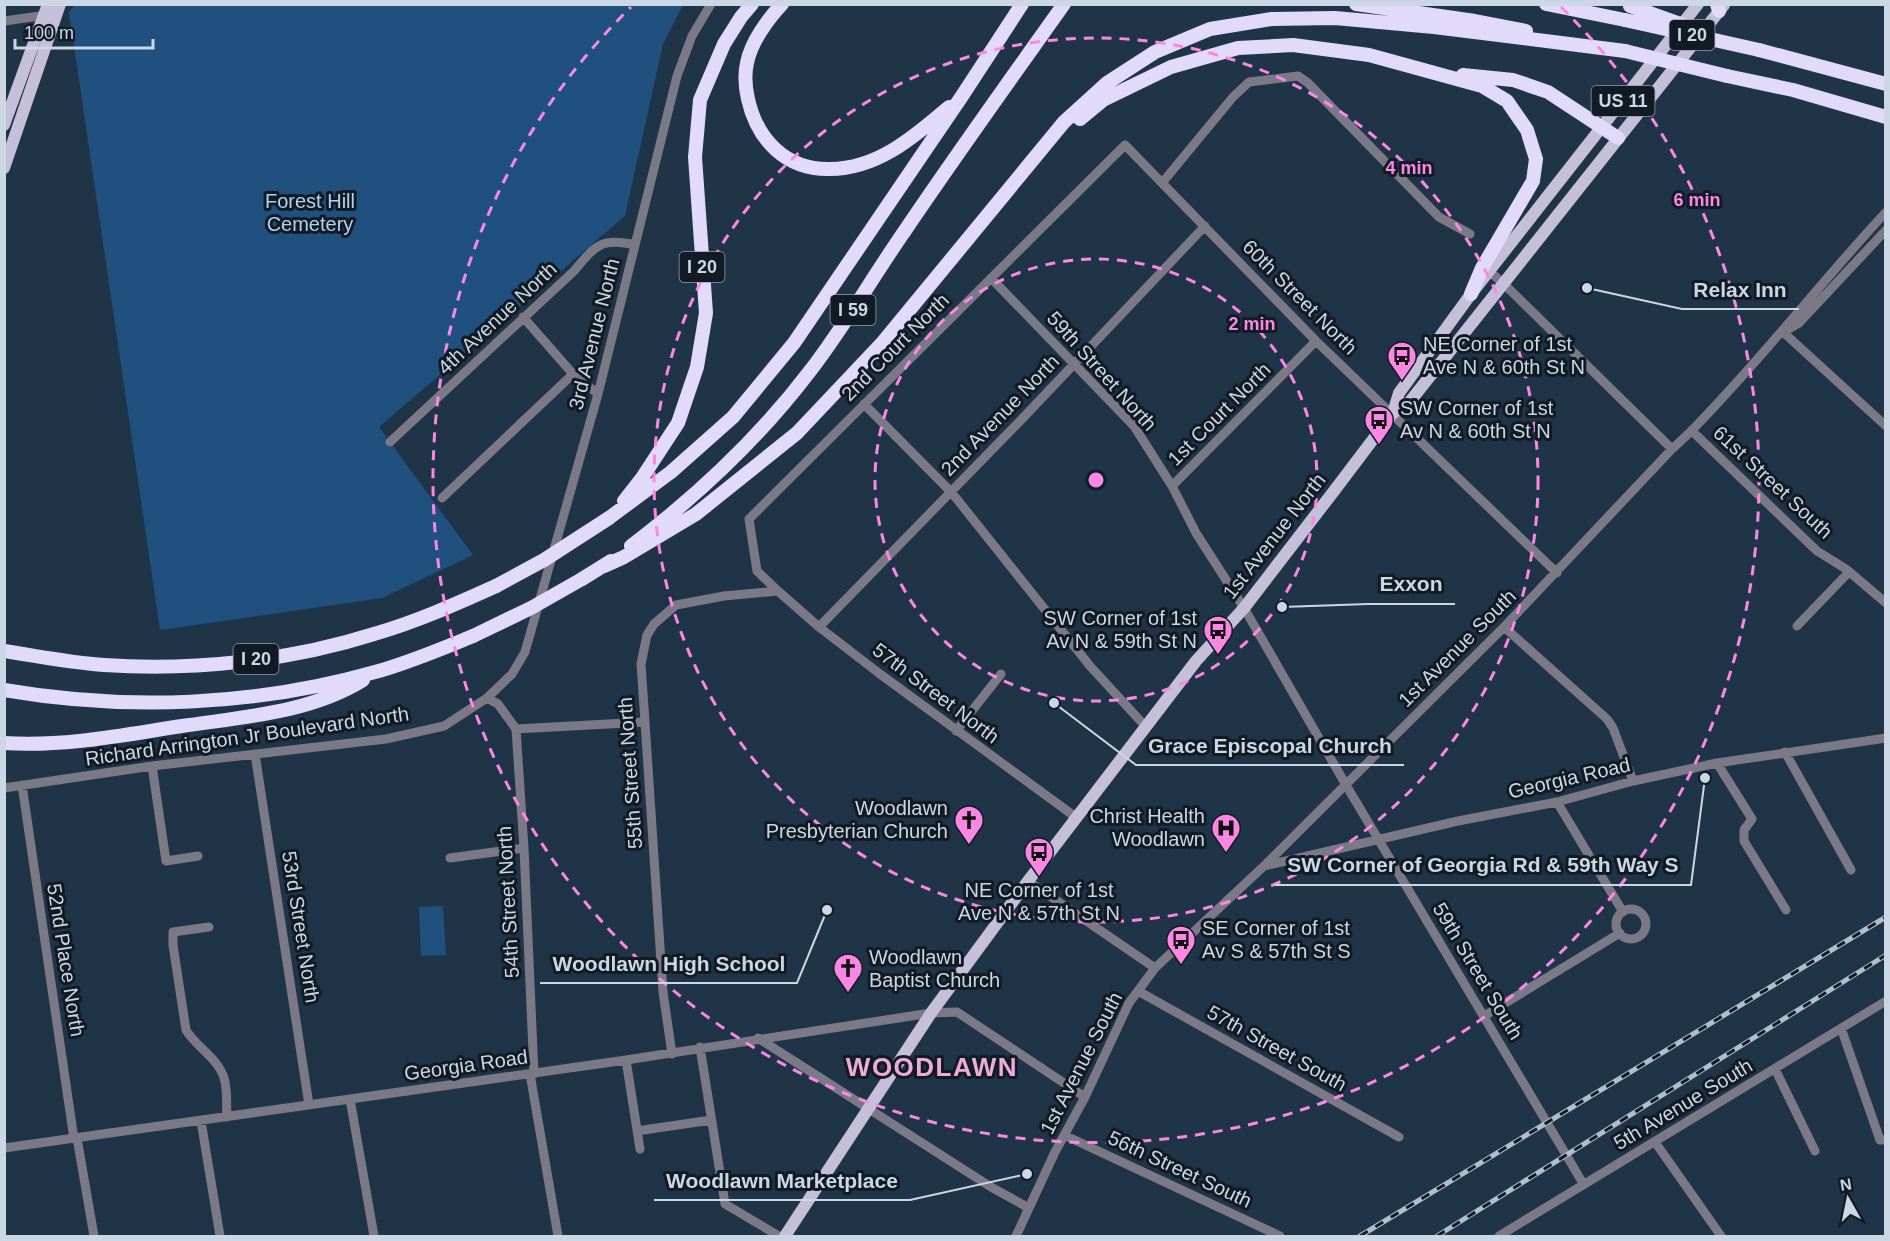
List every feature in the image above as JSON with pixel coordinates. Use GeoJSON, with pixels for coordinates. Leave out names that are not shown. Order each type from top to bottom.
{"type":"FeatureCollection","features":[{"type":"Feature","properties":{"kind":"highway","name":"I 20"},"geometry":{"type":"LineString","coordinates":[[4,651],[103,665],[188,666],[270,658],[322,648],[373,635],[427,616],[496,586],[544,560],[609,518],[642,478],[678,423],[697,367],[706,313],[695,157],[700,100],[724,44],[752,4]]}},
{"type":"Feature","properties":{"kind":"highway"},"geometry":{"type":"LineString","coordinates":[[782,4],[757,38],[747,60],[744,81],[757,126],[766,141],[779,154],[792,162],[809,168],[832,169],[866,163],[910,141],[962,96]]}},
{"type":"Feature","properties":{"kind":"highway"},"geometry":{"type":"LineString","coordinates":[[1356,4],[1475,21],[1584,44]]}},
{"type":"Feature","properties":{"kind":"highway"},"geometry":{"type":"LineString","coordinates":[[1546,4],[1626,10],[1759,50],[1886,84]]}},
{"type":"Feature","properties":{"kind":"highway","name":"I 59"},"geometry":{"type":"LineString","coordinates":[[609,518],[671,472],[733,417],[794,343],[1020,7]]}},
{"type":"Feature","properties":{"kind":"highway","name":"I 59"},"geometry":{"type":"LineString","coordinates":[[604,566],[684,502],[736,456],[778,411],[835,336],[903,233],[1061,9]]}},
{"type":"Feature","properties":{"kind":"highway","name":"I 20"},"geometry":{"type":"LineString","coordinates":[[4,690],[74,699],[178,702],[264,695],[307,688],[375,672],[473,636],[531,608],[696,514],[797,433],[883,342],[1064,122],[1107,83],[1155,52],[1210,29],[1272,19],[1335,18],[1584,44],[1625,51],[1793,90],[1886,117]]}},
{"type":"Feature","properties":{"kind":"highway"},"geometry":{"type":"LineString","coordinates":[[1037,155],[1102,100],[1171,67],[1238,48],[1293,45],[1369,55],[1482,86],[1507,102],[1527,130],[1536,159],[1533,181],[1482,268],[1471,294]]}},
{"type":"Feature","properties":{"kind":"highway"},"geometry":{"type":"LineString","coordinates":[[1443,75],[1476,75],[1513,80],[1548,92],[1618,138]]}},
{"type":"Feature","properties":{"kind":"highway"},"geometry":{"type":"LineString","coordinates":[[4,743],[77,742],[269,713],[333,695],[375,672]]}},
{"type":"Feature","properties":{"kind":"main road","name":"1st Avenue North"},"geometry":{"type":"LineString","coordinates":[[785,1236],[931,1012],[1028,881],[1196,661],[1244,608],[1393,413],[1400,393],[1471,294],[1698,4]]}},
{"type":"Feature","properties":{"kind":"main road","name":"1st Avenue North"},"geometry":{"type":"LineString","coordinates":[[1393,413],[1408,404],[1720,7]]}},
{"type":"Feature","properties":{"kind":"main road"},"geometry":{"type":"LineString","coordinates":[[4,125],[51,10]]}},
{"type":"Feature","properties":{"kind":"main road"},"geometry":{"type":"LineString","coordinates":[[4,168],[51,10]]}},
{"type":"Feature","properties":{"kind":"street","name":"3rd Avenue North"},"geometry":{"type":"LineString","coordinates":[[512,674],[525,652],[598,394],[676,76],[692,36],[711,4]]}},
{"type":"Feature","properties":{"kind":"street"},"geometry":{"type":"LineString","coordinates":[[4,21],[51,10]]}},
{"type":"Feature","properties":{"kind":"street"},"geometry":{"type":"LineString","coordinates":[[1162,183],[1249,82],[1298,76],[1308,83],[1431,210],[1470,234]]}},
{"type":"Feature","properties":{"kind":"street","name":"60th Street North"},"geometry":{"type":"LineString","coordinates":[[1125,145],[1316,341],[1557,573]]}},
{"type":"Feature","properties":{"kind":"street","name":"2nd Court North"},"geometry":{"type":"LineString","coordinates":[[778,591],[757,571],[749,519],[1125,145]]}},
{"type":"Feature","properties":{"kind":"street","name":"1st Avenue South"},"geometry":{"type":"LineString","coordinates":[[1016,1236],[1129,1003],[1155,968],[1264,866],[1557,573],[1783,332],[1849,252],[1886,212]]}},
{"type":"Feature","properties":{"kind":"street","name":"2nd Avenue North"},"geometry":{"type":"LineString","coordinates":[[819,627],[952,493],[1205,226]]}},
{"type":"Feature","properties":{"kind":"street","name":"1st Avenue South"},"geometry":{"type":"LineString","coordinates":[[1783,332],[1799,323],[1886,230]]}},
{"type":"Feature","properties":{"kind":"street","name":"4th Avenue North"},"geometry":{"type":"LineString","coordinates":[[390,442],[574,271],[590,253],[603,243],[613,241],[635,245]]}},
{"type":"Feature","properties":{"kind":"street"},"geometry":{"type":"LineString","coordinates":[[1490,272],[1672,449]]}},
{"type":"Feature","properties":{"kind":"street","name":"59th Street North"},"geometry":{"type":"LineString","coordinates":[[991,278],[1134,426],[1172,486],[1196,532],[1244,608],[1304,713]]}},
{"type":"Feature","properties":{"kind":"street"},"geometry":{"type":"LineString","coordinates":[[523,317],[573,374],[598,394]]}},
{"type":"Feature","properties":{"kind":"street"},"geometry":{"type":"LineString","coordinates":[[1783,332],[1884,422]]}},
{"type":"Feature","properties":{"kind":"street","name":"1st Court North"},"geometry":{"type":"LineString","coordinates":[[1172,486],[1316,341]]}},
{"type":"Feature","properties":{"kind":"street"},"geometry":{"type":"LineString","coordinates":[[442,498],[573,374]]}},
{"type":"Feature","properties":{"kind":"street"},"geometry":{"type":"LineString","coordinates":[[864,404],[952,493],[1090,666],[1146,727]]}},
{"type":"Feature","properties":{"kind":"street","name":"61st Street South"},"geometry":{"type":"LineString","coordinates":[[1692,431],[1817,551],[1849,572],[1886,603]]}},
{"type":"Feature","properties":{"kind":"street"},"geometry":{"type":"LineString","coordinates":[[1797,626],[1849,572]]}},
{"type":"Feature","properties":{"kind":"street","name":"57th Street North"},"geometry":{"type":"LineString","coordinates":[[778,591],[819,627],[956,731],[1077,818]]}},
{"type":"Feature","properties":{"kind":"street","name":"55th Street North"},"geometry":{"type":"LineString","coordinates":[[672,1054],[663,992],[641,664],[647,635],[654,624],[676,605],[724,596],[778,591]]}},
{"type":"Feature","properties":{"kind":"street"},"geometry":{"type":"LineString","coordinates":[[1504,627],[1607,718],[1633,781]]}},
{"type":"Feature","properties":{"kind":"street","name":"Richard Arrington Jr Boulevard North"},"geometry":{"type":"LineString","coordinates":[[4,788],[152,766],[386,740],[444,726],[488,698],[512,674]]}},
{"type":"Feature","properties":{"kind":"street"},"geometry":{"type":"LineString","coordinates":[[956,731],[1001,674]]}},
{"type":"Feature","properties":{"kind":"street"},"geometry":{"type":"LineString","coordinates":[[488,698],[498,704],[516,729],[645,722]]}},
{"type":"Feature","properties":{"kind":"street","name":"59th Street South"},"geometry":{"type":"LineString","coordinates":[[1304,713],[1584,1185]]}},
{"type":"Feature","properties":{"kind":"street","name":"54th Street North"},"geometry":{"type":"LineString","coordinates":[[516,729],[524,848],[532,1074],[558,1236]]}},
{"type":"Feature","properties":{"kind":"street","name":"Georgia Road"},"geometry":{"type":"LineString","coordinates":[[1264,866],[1458,821],[1557,802],[1633,781],[1718,763],[1886,738]]}},
{"type":"Feature","properties":{"kind":"street"},"geometry":{"type":"LineString","coordinates":[[1785,752],[1851,870]]}},
{"type":"Feature","properties":{"kind":"street","name":"53rd Street North"},"geometry":{"type":"LineString","coordinates":[[255,754],[309,1105]]}},
{"type":"Feature","properties":{"kind":"street"},"geometry":{"type":"LineString","coordinates":[[1718,763],[1752,819],[1744,830],[1744,841],[1786,910]]}},
{"type":"Feature","properties":{"kind":"street"},"geometry":{"type":"LineString","coordinates":[[152,766],[166,861],[198,856]]}},
{"type":"Feature","properties":{"kind":"street","name":"52nd Place North"},"geometry":{"type":"LineString","coordinates":[[22,785],[76,1139],[94,1236]]}},
{"type":"Feature","properties":{"kind":"street"},"geometry":{"type":"LineString","coordinates":[[1557,802],[1623,912]]}},
{"type":"Feature","properties":{"kind":"street"},"geometry":{"type":"LineString","coordinates":[[450,858],[524,848]]}},
{"type":"Feature","properties":{"kind":"street"},"geometry":{"type":"LineString","coordinates":[[1028,881],[1155,968]]}},
{"type":"Feature","properties":{"kind":"street"},"geometry":{"type":"LineString","coordinates":[[1632,909],[1641,912],[1646,921],[1642,935],[1628,939],[1620,933],[1616,924],[1619,915],[1632,909]]}},
{"type":"Feature","properties":{"kind":"street"},"geometry":{"type":"LineString","coordinates":[[208,927],[173,932],[173,945],[186,1030],[192,1040],[218,1066],[225,1079],[227,1117]]}},
{"type":"Feature","properties":{"kind":"street"},"geometry":{"type":"LineString","coordinates":[[1484,1016],[1620,933]]}},
{"type":"Feature","properties":{"kind":"street","name":"57th Street South"},"geometry":{"type":"LineString","coordinates":[[1138,991],[1399,1137]]}},
{"type":"Feature","properties":{"kind":"street","name":"5th Avenue South"},"geometry":{"type":"LineString","coordinates":[[1499,1236],[1886,1001]]}},
{"type":"Feature","properties":{"kind":"street"},"geometry":{"type":"LineString","coordinates":[[931,1012],[957,1011],[1085,1097]]}},
{"type":"Feature","properties":{"kind":"street","name":"Georgia Road"},"geometry":{"type":"LineString","coordinates":[[4,1148],[672,1054],[700,1047],[931,1012]]}},
{"type":"Feature","properties":{"kind":"street"},"geometry":{"type":"LineString","coordinates":[[1841,1028],[1880,1140],[1886,1140]]}},
{"type":"Feature","properties":{"kind":"street"},"geometry":{"type":"LineString","coordinates":[[758,1038],[991,1187],[1029,1208]]}},
{"type":"Feature","properties":{"kind":"street"},"geometry":{"type":"LineString","coordinates":[[700,1047],[725,1204],[779,1236]]}},
{"type":"Feature","properties":{"kind":"street"},"geometry":{"type":"LineString","coordinates":[[626,1060],[640,1149]]}},
{"type":"Feature","properties":{"kind":"street"},"geometry":{"type":"LineString","coordinates":[[1775,1069],[1815,1151]]}},
{"type":"Feature","properties":{"kind":"street"},"geometry":{"type":"LineString","coordinates":[[350,1099],[374,1236]]}},
{"type":"Feature","properties":{"kind":"street"},"geometry":{"type":"LineString","coordinates":[[637,1131],[711,1120]]}},
{"type":"Feature","properties":{"kind":"street"},"geometry":{"type":"LineString","coordinates":[[201,1121],[220,1236]]}},
{"type":"Feature","properties":{"kind":"street","name":"56th Street South"},"geometry":{"type":"LineString","coordinates":[[1064,1135],[1280,1236]]}},
{"type":"Feature","properties":{"kind":"street"},"geometry":{"type":"LineString","coordinates":[[1655,1142],[1721,1236]]}},
{"type":"Feature","properties":{"kind":"green space","name":"Forest Hill Cemetery"},"geometry":{"type":"Polygon","coordinates":[[[76,4],[683,5],[663,44],[625,216],[379,427],[473,555],[382,598],[160,630],[69,12],[76,4]]]}},
{"type":"Feature","properties":{"kind":"green space"},"geometry":{"type":"Polygon","coordinates":[[[443,906],[446,955],[421,956],[419,907],[443,906]]]}},
{"type":"Feature","properties":{"kind":"railway"},"geometry":{"type":"LineString","coordinates":[[1360,1236],[1886,917]]}},
{"type":"Feature","properties":{"kind":"railway"},"geometry":{"type":"LineString","coordinates":[[1437,1236],[1886,955]]}},
{"type":"Feature","properties":{"kind":"place","name":"Relax Inn"},"geometry":{"type":"Point","coordinates":[1587,288]}},
{"type":"Feature","properties":{"kind":"place","name":"NE Corner of 1st Ave N & 60th St N"},"geometry":{"type":"Point","coordinates":[1402,382]}},
{"type":"Feature","properties":{"kind":"place","name":"SW Corner of 1st Av N & 60th St N"},"geometry":{"type":"Point","coordinates":[1379,446]}},
{"type":"Feature","properties":{"kind":"place","name":"Exxon"},"geometry":{"type":"Point","coordinates":[1282,607]}},
{"type":"Feature","properties":{"kind":"place","name":"SW Corner of 1st Av N & 59th St N"},"geometry":{"type":"Point","coordinates":[1218,656]}},
{"type":"Feature","properties":{"kind":"place","name":"Grace Episcopal Church"},"geometry":{"type":"Point","coordinates":[1054,703]}},
{"type":"Feature","properties":{"kind":"place","name":"SW Corner of Georgia Rd & 59th Way S"},"geometry":{"type":"Point","coordinates":[1705,778]}},
{"type":"Feature","properties":{"kind":"place","name":"Woodlawn Presbyterian Church"},"geometry":{"type":"Point","coordinates":[969,846]}},
{"type":"Feature","properties":{"kind":"place","name":"Christ Health Woodlawn"},"geometry":{"type":"Point","coordinates":[1226,854]}},
{"type":"Feature","properties":{"kind":"place","name":"NE Corner of 1st Ave N & 57th St N"},"geometry":{"type":"Point","coordinates":[1039,878]}},
{"type":"Feature","properties":{"kind":"place","name":"Woodlawn High School"},"geometry":{"type":"Point","coordinates":[827,910]}},
{"type":"Feature","properties":{"kind":"place","name":"SE Corner of 1st Av S & 57th St S"},"geometry":{"type":"Point","coordinates":[1181,966]}},
{"type":"Feature","properties":{"kind":"place","name":"Woodlawn Baptist Church"},"geometry":{"type":"Point","coordinates":[848,994]}},
{"type":"Feature","properties":{"kind":"place","name":"Woodlawn Marketplace"},"geometry":{"type":"Point","coordinates":[1027,1174]}},
{"type":"Feature","properties":{"kind":"district","name":"WOODLAWN"},"geometry":{"type":"Point","coordinates":[932,1067]}}]}
